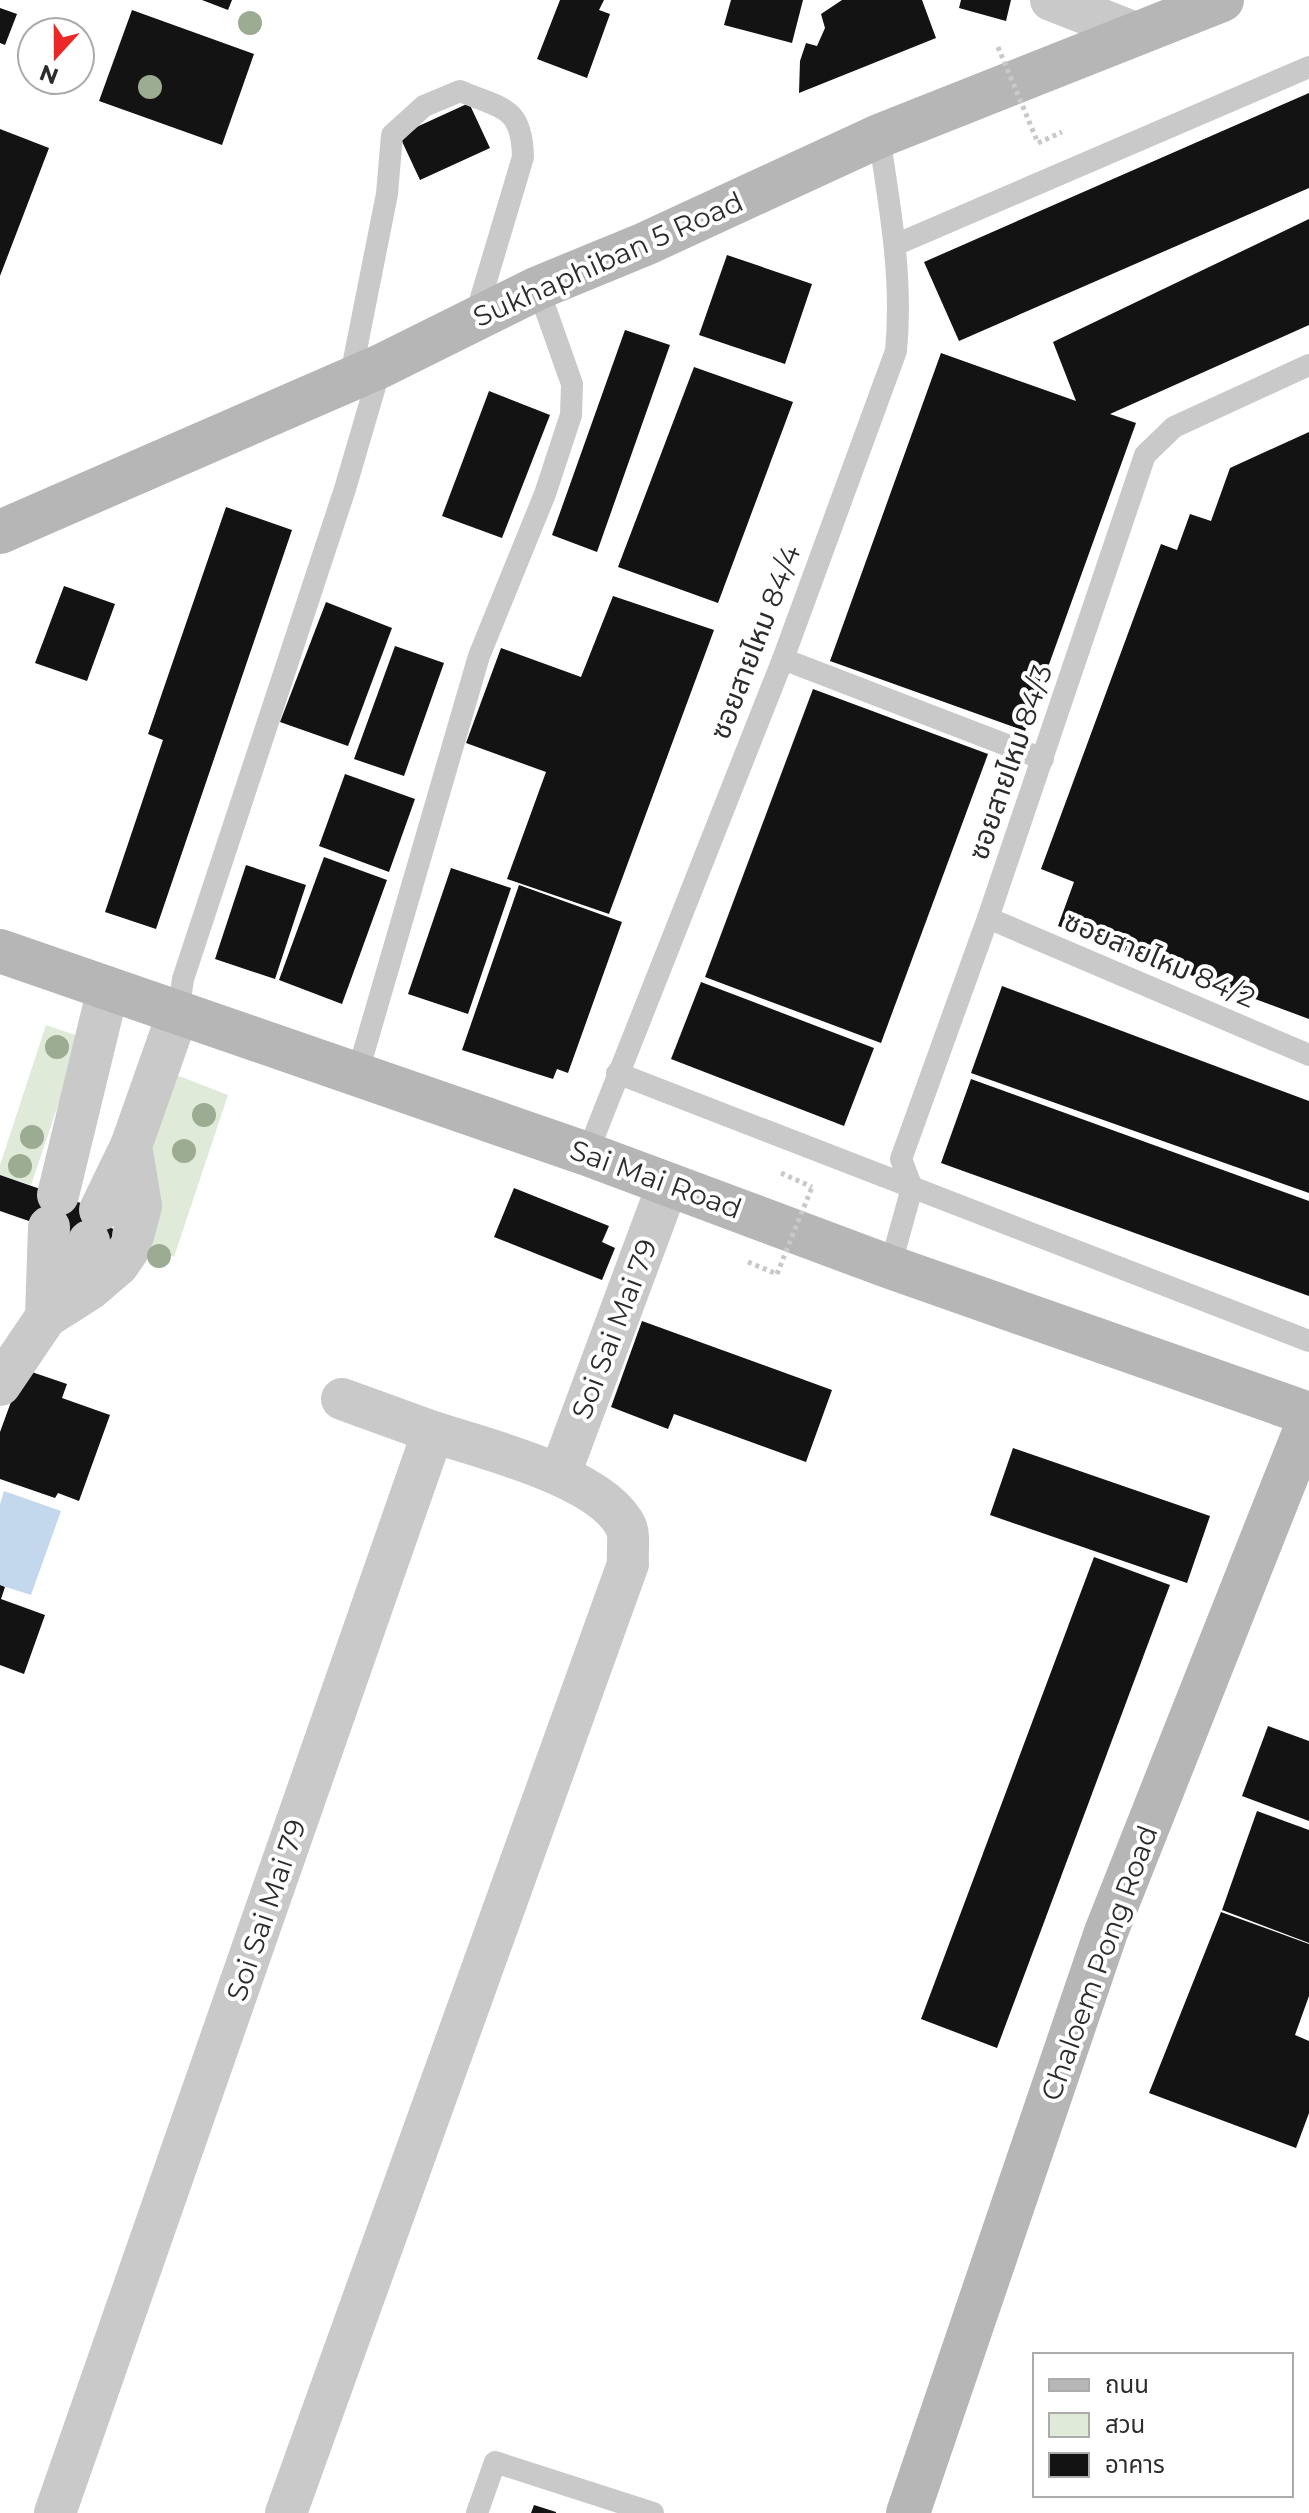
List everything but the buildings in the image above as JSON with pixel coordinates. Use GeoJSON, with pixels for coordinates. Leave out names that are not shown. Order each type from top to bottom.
{"type":"FeatureCollection","features":[{"type":"Feature","properties":{"kind":"main road","name":"Sukhaphiban 5 Road"},"geometry":{"type":"LineString","coordinates":[[0,532],[366,373],[538,288],[645,244],[879,136],[1222,0]]}},
{"type":"Feature","properties":{"kind":"main road","name":"Sai Mai Road"},"geometry":{"type":"LineString","coordinates":[[0,951],[587,1154],[890,1267],[1309,1417]]}},
{"type":"Feature","properties":{"kind":"main road","name":"Chaloem Pong Road"},"geometry":{"type":"LineString","coordinates":[[908,2513],[1106,1932],[1309,1417]]}},
{"type":"Feature","properties":{"kind":"street"},"geometry":{"type":"LineString","coordinates":[[1051,0],[1138,34]]}},
{"type":"Feature","properties":{"kind":"street"},"geometry":{"type":"LineString","coordinates":[[57,1310],[53,1211],[108,989]]}},
{"type":"Feature","properties":{"kind":"street"},"geometry":{"type":"LineString","coordinates":[[0,1385],[57,1310],[131,1146],[178,1013]]}},
{"type":"Feature","properties":{"kind":"street"},"geometry":{"type":"LineString","coordinates":[[57,1310],[90,1289],[118,1265],[131,1242],[141,1206],[131,1146]]}},
{"type":"Feature","properties":{"kind":"street","name":"Soi Sai Mai 79"},"geometry":{"type":"LineString","coordinates":[[560,1474],[668,1184]]}},
{"type":"Feature","properties":{"kind":"street"},"geometry":{"type":"LineString","coordinates":[[286,2513],[628,1564],[626,1528],[608,1505],[560,1474],[342,1399]]}},
{"type":"Feature","properties":{"kind":"street","name":"Soi Sai Mai 79"},"geometry":{"type":"LineString","coordinates":[[55,2513],[433,1432]]}},
{"type":"Feature","properties":{"kind":"lane"},"geometry":{"type":"LineString","coordinates":[[895,245],[1309,67]]}},
{"type":"Feature","properties":{"kind":"lane"},"geometry":{"type":"LineString","coordinates":[[178,1013],[183,979],[345,489],[366,373],[392,135],[424,106],[460,91],[515,116],[523,131],[523,157],[475,319]]}},
{"type":"Feature","properties":{"kind":"lane","name":"ซอยสายไหม 84/4"},"geometry":{"type":"LineString","coordinates":[[587,1154],[783,659],[896,351],[900,310],[895,245],[879,136]]}},
{"type":"Feature","properties":{"kind":"lane"},"geometry":{"type":"LineString","coordinates":[[357,1075],[479,656],[545,494],[571,415],[572,384],[538,288]]}},
{"type":"Feature","properties":{"kind":"lane","name":"ซอยสายไหม 84/3"},"geometry":{"type":"LineString","coordinates":[[890,1267],[912,1188],[901,1159],[988,918],[1145,455],[1174,427],[1309,365]]}},
{"type":"Feature","properties":{"kind":"lane"},"geometry":{"type":"LineString","coordinates":[[783,659],[1043,759]]}},
{"type":"Feature","properties":{"kind":"lane","name":"ซอยสายไหม 84/2"},"geometry":{"type":"LineString","coordinates":[[988,918],[1309,1055]]}},
{"type":"Feature","properties":{"kind":"lane"},"geometry":{"type":"LineString","coordinates":[[617,1073],[1309,1341]]}},
{"type":"Feature","properties":{"kind":"lane"},"geometry":{"type":"LineString","coordinates":[[477,2513],[495,2462],[653,2513]]}},
{"type":"Feature","properties":{"kind":"path"},"geometry":{"type":"LineString","coordinates":[[998,47],[1038,143],[1062,132]]}},
{"type":"Feature","properties":{"kind":"path"},"geometry":{"type":"LineString","coordinates":[[748,1262],[777,1274],[812,1187],[781,1173]]}},
{"type":"Feature","properties":{"kind":"green space"},"geometry":{"type":"Polygon","coordinates":[[[46,1025],[81,1037],[31,1185],[0,1175],[0,1165],[46,1025]]]}},
{"type":"Feature","properties":{"kind":"green space"},"geometry":{"type":"Polygon","coordinates":[[[174,1074],[228,1095],[174,1257],[147,1247],[148,1157],[174,1074]]]}},
{"type":"Feature","properties":{"kind":"water"},"geometry":{"type":"Polygon","coordinates":[[[4,1491],[61,1511],[31,1595],[0,1585],[0,1504],[4,1491]]]}}]}
